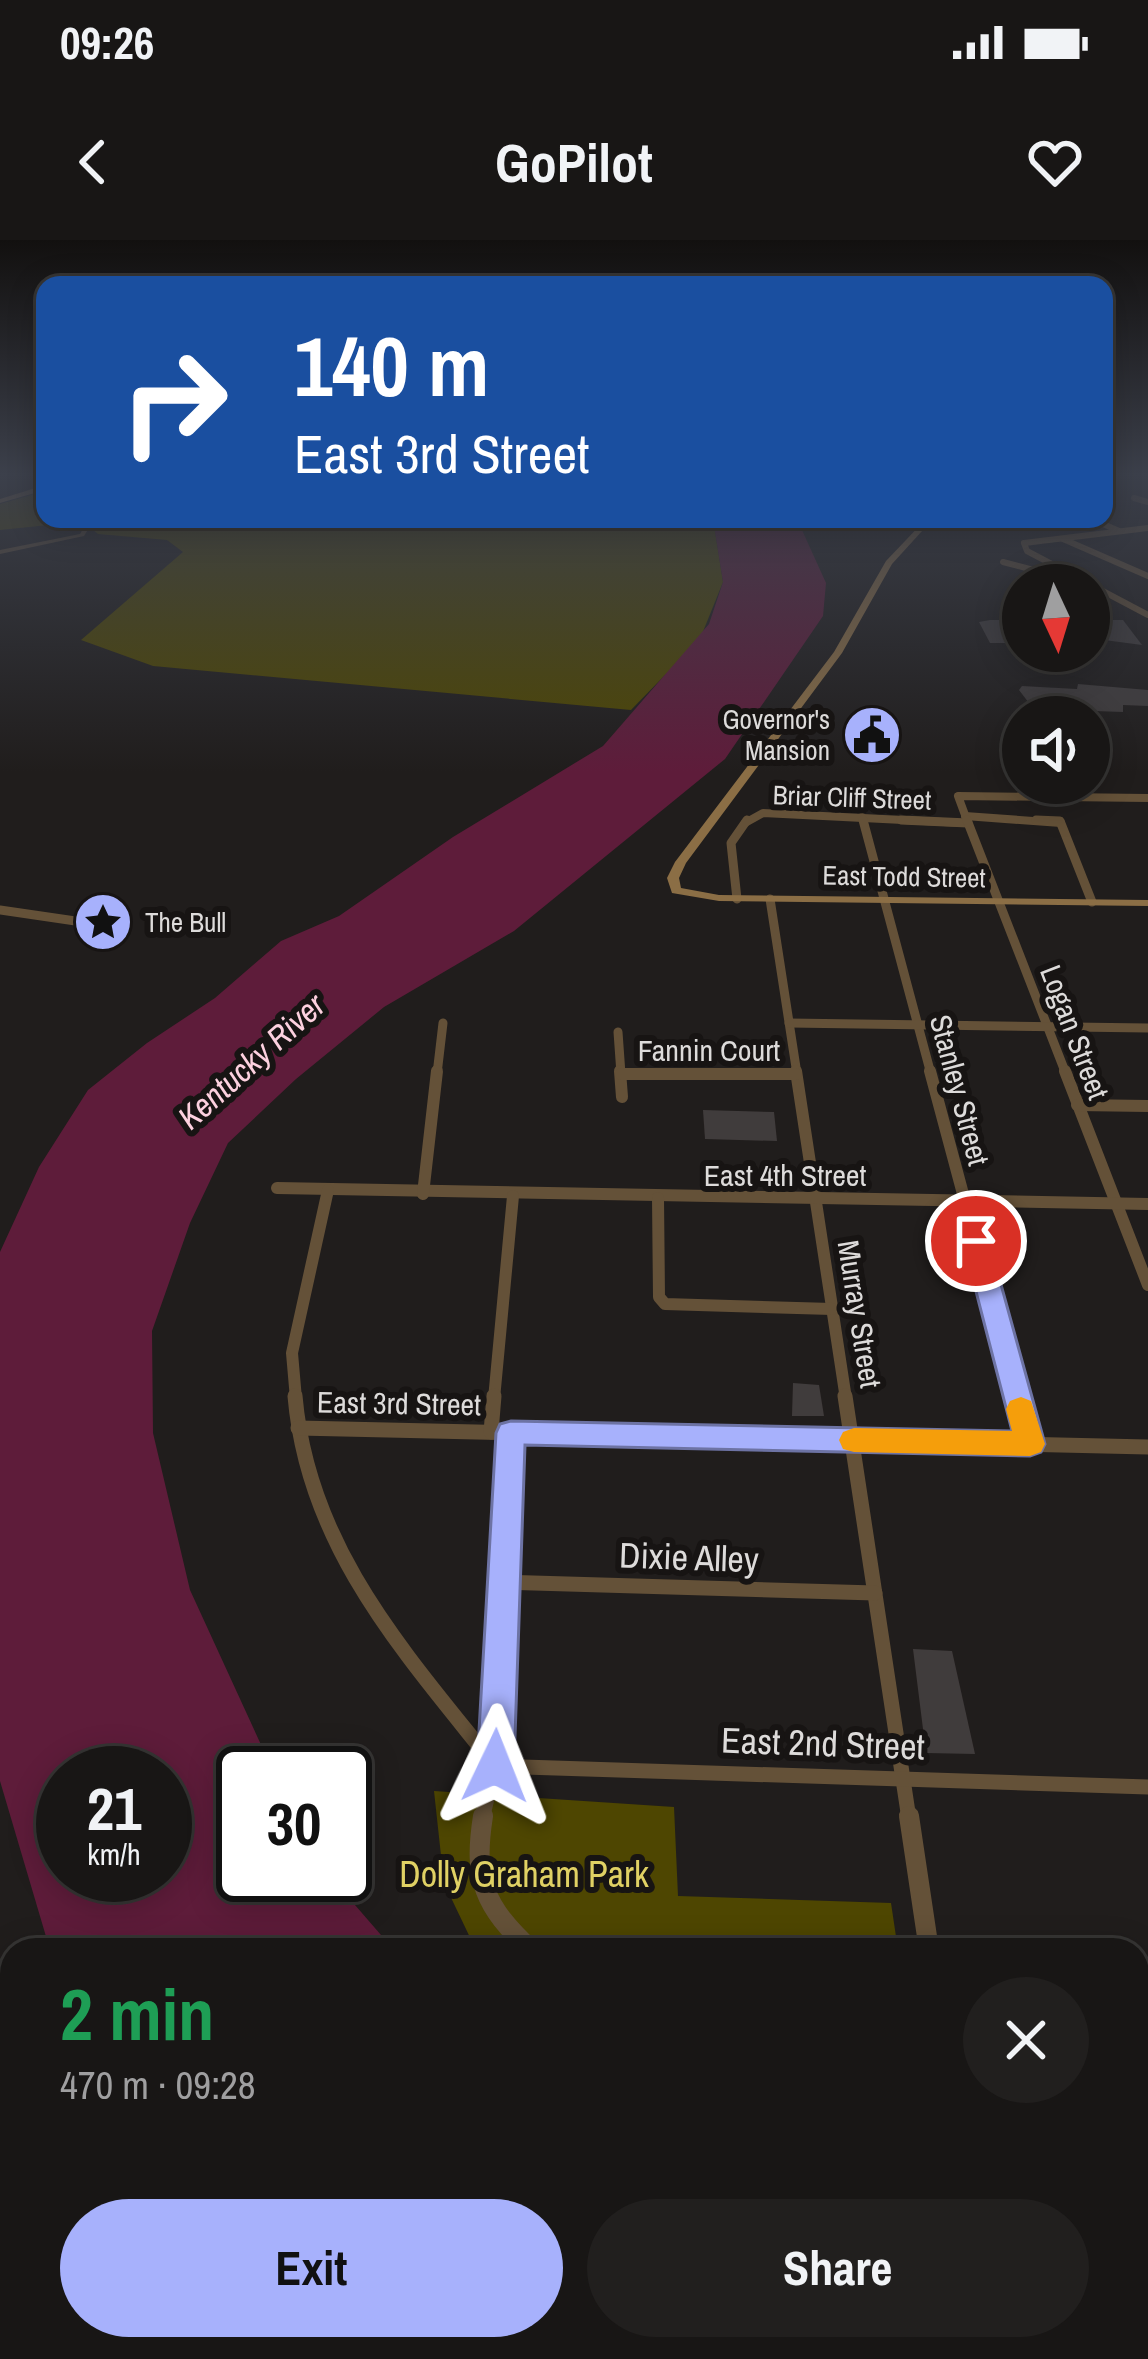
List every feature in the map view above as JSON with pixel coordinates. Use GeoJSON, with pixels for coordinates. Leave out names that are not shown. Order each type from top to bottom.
{"type":"FeatureCollection","features":[{"type":"Feature","properties":{"kind":"main road","name":"East Todd Street"},"geometry":{"type":"LineString","coordinates":[[883,574],[838,653],[673,878],[673,885],[681,894],[737,898],[1148,903]]}},
{"type":"Feature","properties":{"kind":"street"},"geometry":{"type":"LineString","coordinates":[[1110,595],[1148,615]]}},
{"type":"Feature","properties":{"kind":"street","name":"Logan Street"},"geometry":{"type":"LineString","coordinates":[[1147,1279],[958,796],[1148,796]]}},
{"type":"Feature","properties":{"kind":"street","name":"Briar Cliff Street"},"geometry":{"type":"LineString","coordinates":[[737,898],[731,843],[749,817],[763,813],[1060,821],[1092,902]]}},
{"type":"Feature","properties":{"kind":"street","name":"Stanley Street"},"geometry":{"type":"LineString","coordinates":[[862,817],[1030,1444]]}},
{"type":"Feature","properties":{"kind":"street","name":"Murray Street"},"geometry":{"type":"LineString","coordinates":[[770,899],[927,1938]]}},
{"type":"Feature","properties":{"kind":"street"},"geometry":{"type":"LineString","coordinates":[[0,910],[96,924]]}},
{"type":"Feature","properties":{"kind":"street"},"geometry":{"type":"LineString","coordinates":[[423,1194],[443,1023]]}},
{"type":"Feature","properties":{"kind":"street"},"geometry":{"type":"LineString","coordinates":[[788,1023],[1148,1028]]}},
{"type":"Feature","properties":{"kind":"street","name":"Fannin Court"},"geometry":{"type":"LineString","coordinates":[[618,1033],[622,1096]]}},
{"type":"Feature","properties":{"kind":"street","name":"Fannin Court"},"geometry":{"type":"LineString","coordinates":[[621,1074],[796,1074]]}},
{"type":"Feature","properties":{"kind":"street"},"geometry":{"type":"LineString","coordinates":[[1077,1105],[1148,1106]]}},
{"type":"Feature","properties":{"kind":"street","name":"East 4th Street"},"geometry":{"type":"LineString","coordinates":[[277,1188],[513,1196],[1148,1204]]}},
{"type":"Feature","properties":{"kind":"street"},"geometry":{"type":"LineString","coordinates":[[328,1190],[292,1353],[298,1428],[334,1541],[374,1615],[495,1766]]}},
{"type":"Feature","properties":{"kind":"street"},"geometry":{"type":"LineString","coordinates":[[491,1432],[513,1196]]}},
{"type":"Feature","properties":{"kind":"street"},"geometry":{"type":"LineString","coordinates":[[658,1198],[659,1297],[665,1304],[832,1309]]}},
{"type":"Feature","properties":{"kind":"street","name":"East 3rd Street"},"geometry":{"type":"LineString","coordinates":[[298,1428],[1148,1447]]}},
{"type":"Feature","properties":{"kind":"street"},"geometry":{"type":"LineString","coordinates":[[511,1433],[495,1766],[485,1791],[480,1884],[518,1938]]}},
{"type":"Feature","properties":{"kind":"street","name":"Dixie Alley"},"geometry":{"type":"LineString","coordinates":[[501,1582],[875,1593]]}},
{"type":"Feature","properties":{"kind":"street","name":"East 2nd Street"},"geometry":{"type":"LineString","coordinates":[[495,1766],[1148,1787]]}},
{"type":"Feature","properties":{"kind":"green space"},"geometry":{"type":"Polygon","coordinates":[[[158,574],[722,574],[723,582],[700,639],[631,710],[153,666],[81,640],[158,574]]]}},
{"type":"Feature","properties":{"kind":"green space","name":"Dolly Graham Park"},"geometry":{"type":"Polygon","coordinates":[[[434,1791],[674,1807],[678,1896],[891,1903],[896,1938],[470,1938],[444,1883],[434,1791]]]}},
{"type":"Feature","properties":{"kind":"water","name":"Kentucky River"},"geometry":{"type":"Polygon","coordinates":[[[722,574],[822,574],[826,583],[823,616],[725,759],[514,931],[384,1007],[228,1143],[190,1223],[152,1331],[153,1433],[190,1590],[262,1746],[216,1746],[216,1902],[352,1902],[384,1938],[46,1938],[0,1781],[0,1252],[39,1167],[88,1090],[215,998],[281,941],[339,916],[453,837],[603,746],[709,624],[722,574]]]}},
{"type":"Feature","properties":{"kind":"building"},"geometry":{"type":"Polygon","coordinates":[[[1002,620],[1002,643],[990,643],[979,622],[1002,620]]]}},
{"type":"Feature","properties":{"kind":"building"},"geometry":{"type":"Polygon","coordinates":[[[1110,620],[1123,620],[1142,645],[1110,641],[1110,620]]]}},
{"type":"Feature","properties":{"kind":"building"},"geometry":{"type":"Polygon","coordinates":[[[1078,684],[1148,690],[1148,706],[1123,705],[1123,712],[1110,712],[1110,696],[1024,696],[1019,690],[1022,686],[1077,689],[1078,684]]]}},
{"type":"Feature","properties":{"kind":"building"},"geometry":{"type":"Polygon","coordinates":[[[703,1110],[774,1112],[777,1141],[705,1139],[703,1110]]]}},
{"type":"Feature","properties":{"kind":"building"},"geometry":{"type":"Polygon","coordinates":[[[793,1383],[819,1385],[824,1416],[792,1416],[793,1383]]]}},
{"type":"Feature","properties":{"kind":"building"},"geometry":{"type":"Polygon","coordinates":[[[913,1649],[952,1651],[975,1754],[926,1753],[913,1649]]]}},
{"type":"Feature","properties":{"kind":"slow traffic"},"geometry":{"type":"LineString","coordinates":[[854,1440],[1030,1444],[1021,1409]]}},
{"type":"Feature","properties":{"kind":"place","name":"Governor's Mansion"},"geometry":{"type":"Point","coordinates":[872,735]}},
{"type":"Feature","properties":{"kind":"place","name":"The Bull"},"geometry":{"type":"Point","coordinates":[103,922]}},
{"type":"Feature","properties":{"kind":"route"},"geometry":{"type":"LineString","coordinates":[[495,1766],[511,1433],[1030,1444],[976,1241]]}}]}
